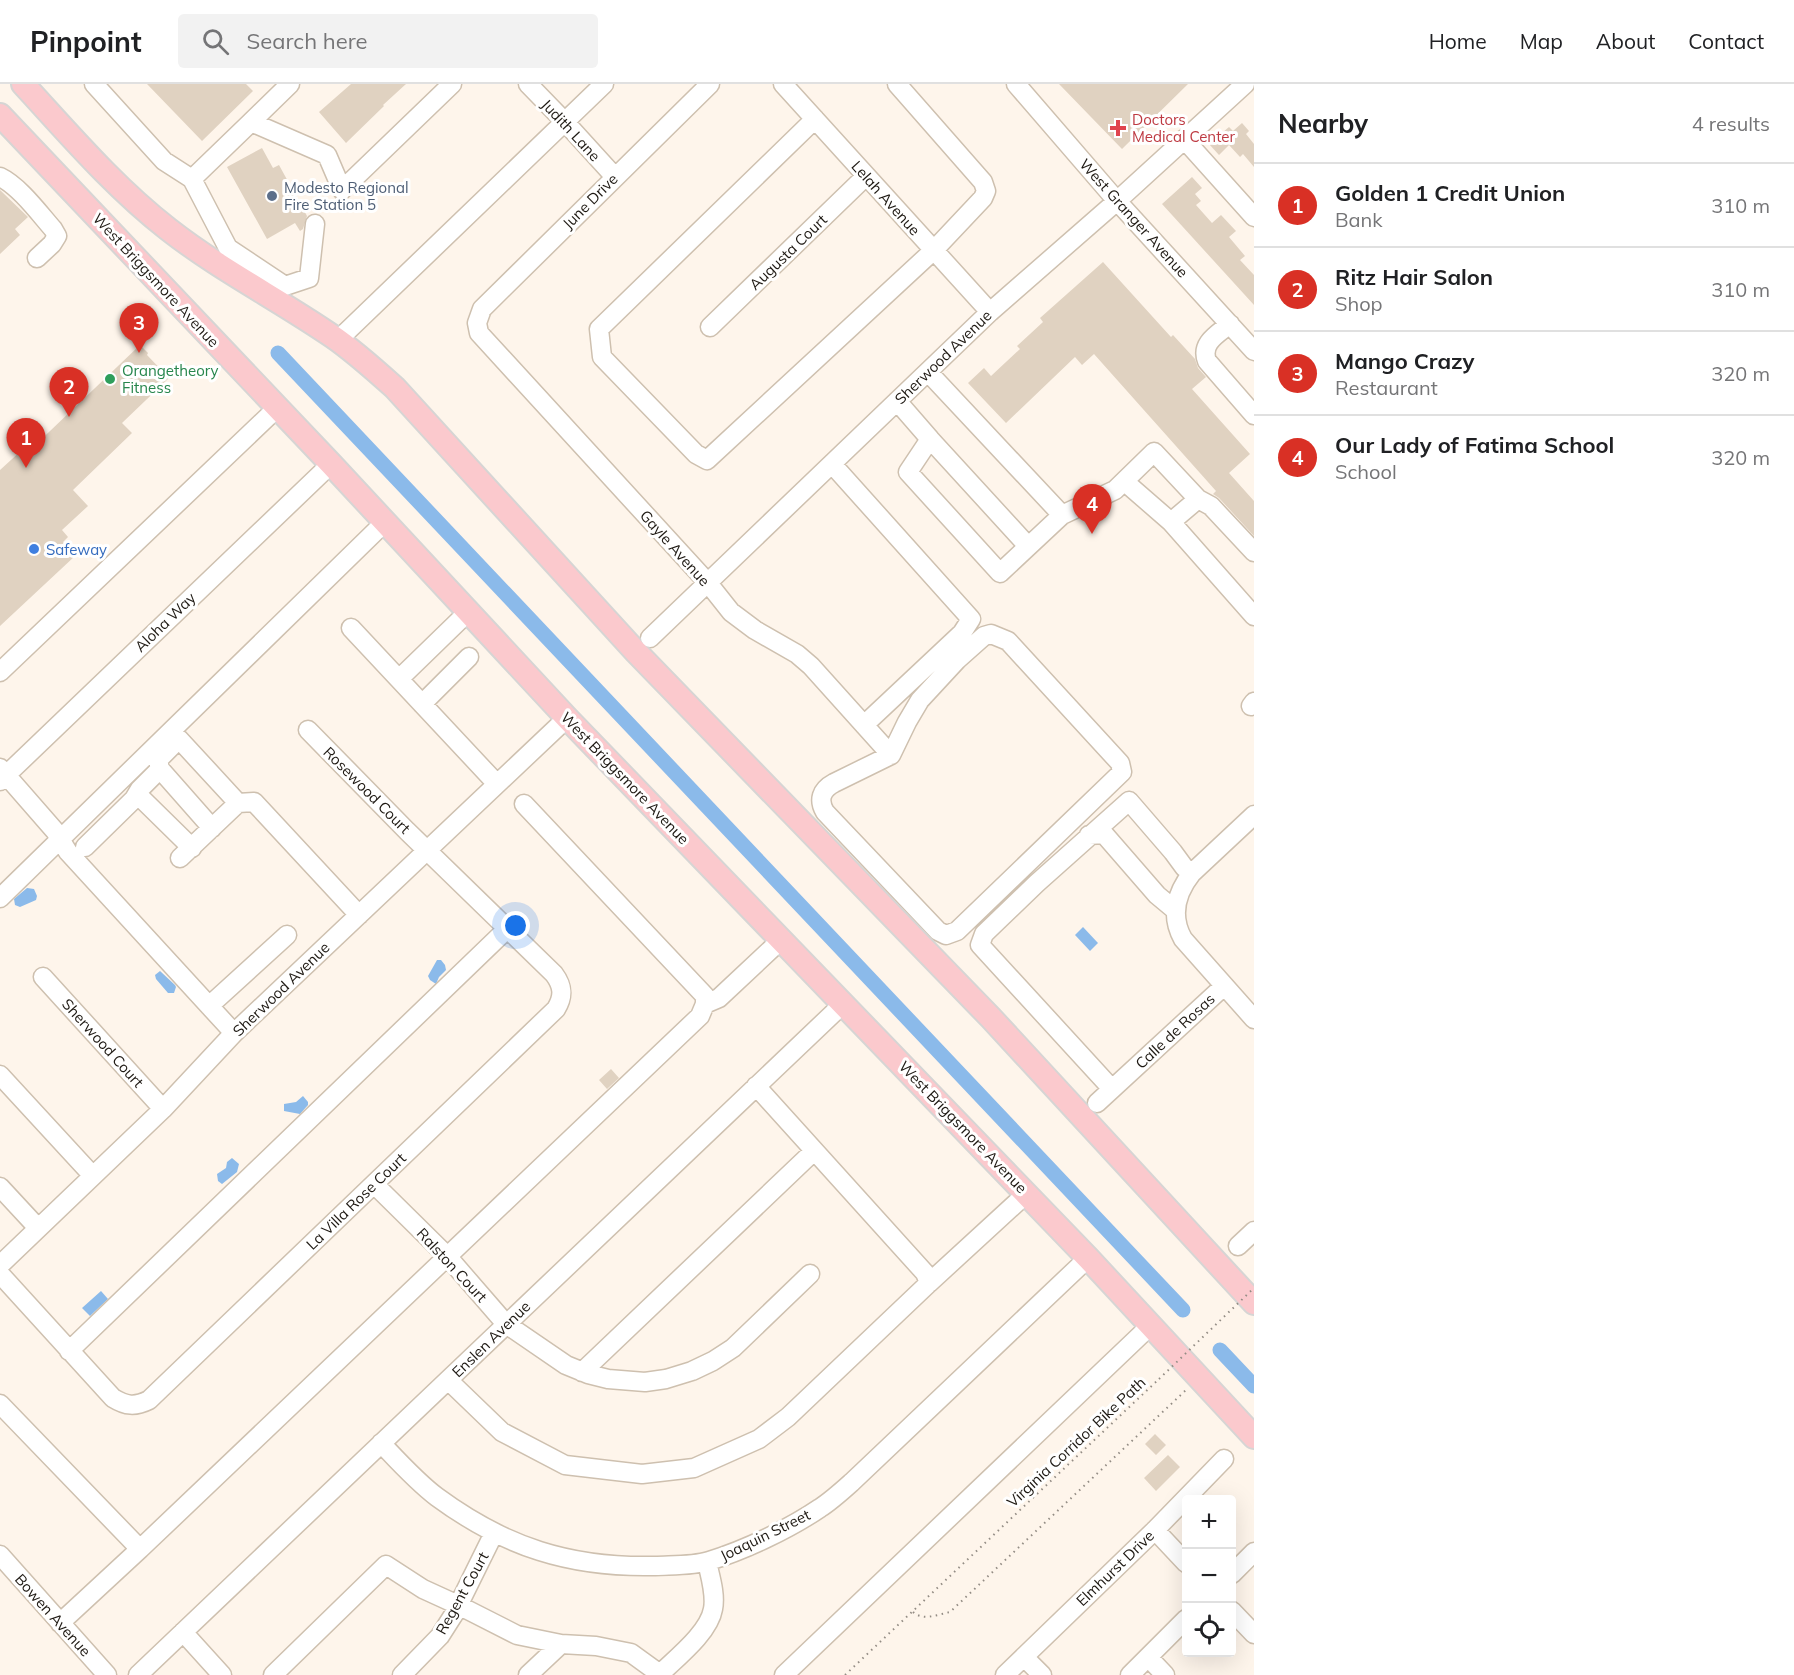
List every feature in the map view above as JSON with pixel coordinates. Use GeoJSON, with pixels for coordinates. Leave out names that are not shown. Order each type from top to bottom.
{"type":"FeatureCollection","features":[{"type":"Feature","properties":{"kind":"main road"},"geometry":{"type":"LineString","coordinates":[[23,84],[127,193],[166,228],[200,253],[338,340],[395,388],[636,652],[991,1018],[1254,1303]]}},
{"type":"Feature","properties":{"kind":"main road","name":"West Briggsmore Avenue"},"geometry":{"type":"LineString","coordinates":[[0,115],[331,464],[567,718],[1088,1258],[1254,1437]]}},
{"type":"Feature","properties":{"kind":"street"},"geometry":{"type":"LineString","coordinates":[[94,84],[164,161],[192,179],[228,248],[285,286],[309,278],[315,224]]}},
{"type":"Feature","properties":{"kind":"street"},"geometry":{"type":"LineString","coordinates":[[192,179],[290,84]]}},
{"type":"Feature","properties":{"kind":"street"},"geometry":{"type":"LineString","coordinates":[[251,122],[327,155],[342,190],[452,84]]}},
{"type":"Feature","properties":{"kind":"street","name":"Judith Lane"},"geometry":{"type":"LineString","coordinates":[[528,84],[615,177]]}},
{"type":"Feature","properties":{"kind":"street"},"geometry":{"type":"LineString","coordinates":[[338,340],[604,84]]}},
{"type":"Feature","properties":{"kind":"street","name":"June Drive"},"geometry":{"type":"LineString","coordinates":[[477,323],[483,309],[710,84]]}},
{"type":"Feature","properties":{"kind":"street","name":"Lelah Avenue"},"geometry":{"type":"LineString","coordinates":[[783,84],[990,312]]}},
{"type":"Feature","properties":{"kind":"street"},"geometry":{"type":"LineString","coordinates":[[815,119],[599,329],[602,357],[696,453],[707,460],[934,250],[983,198],[986,191],[983,182],[897,84]]}},
{"type":"Feature","properties":{"kind":"street","name":"West Granger Avenue"},"geometry":{"type":"LineString","coordinates":[[1016,84],[1117,201],[1254,351]]}},
{"type":"Feature","properties":{"kind":"street"},"geometry":{"type":"LineString","coordinates":[[1246,84],[1254,91]]}},
{"type":"Feature","properties":{"kind":"street","name":"Sherwood Avenue"},"geometry":{"type":"LineString","coordinates":[[650,638],[990,312],[1246,84]]}},
{"type":"Feature","properties":{"kind":"street"},"geometry":{"type":"LineString","coordinates":[[1184,139],[1254,217]]}},
{"type":"Feature","properties":{"kind":"street","name":"Augusta Court"},"geometry":{"type":"LineString","coordinates":[[710,327],[867,176]]}},
{"type":"Feature","properties":{"kind":"street"},"geometry":{"type":"LineString","coordinates":[[0,177],[15,188],[57,236],[37,258]]}},
{"type":"Feature","properties":{"kind":"street","name":"Gayle Avenue"},"geometry":{"type":"LineString","coordinates":[[477,323],[482,338],[708,583],[731,612],[755,630],[797,654],[811,666],[891,755]]}},
{"type":"Feature","properties":{"kind":"street"},"geometry":{"type":"LineString","coordinates":[[1230,324],[1205,347],[1205,356],[1254,415]]}},
{"type":"Feature","properties":{"kind":"street"},"geometry":{"type":"LineString","coordinates":[[928,372],[1062,515]]}},
{"type":"Feature","properties":{"kind":"street"},"geometry":{"type":"LineString","coordinates":[[897,401],[1028,546]]}},
{"type":"Feature","properties":{"kind":"street"},"geometry":{"type":"LineString","coordinates":[[0,672],[277,408]]}},
{"type":"Feature","properties":{"kind":"street"},"geometry":{"type":"LineString","coordinates":[[930,439],[908,472],[1000,573],[1062,515],[1115,490],[1155,452],[1198,499],[1211,506],[1254,552]]}},
{"type":"Feature","properties":{"kind":"street","name":"Aloha Way"},"geometry":{"type":"LineString","coordinates":[[2,775],[331,464]]}},
{"type":"Feature","properties":{"kind":"street"},"geometry":{"type":"LineString","coordinates":[[832,464],[971,619],[962,633],[864,725]]}},
{"type":"Feature","properties":{"kind":"street"},"geometry":{"type":"LineString","coordinates":[[1125,482],[1171,522],[1254,616]]}},
{"type":"Feature","properties":{"kind":"street"},"geometry":{"type":"LineString","coordinates":[[1171,522],[1198,499]]}},
{"type":"Feature","properties":{"kind":"street"},"geometry":{"type":"LineString","coordinates":[[0,898],[58,834],[384,523]]}},
{"type":"Feature","properties":{"kind":"street"},"geometry":{"type":"LineString","coordinates":[[399,679],[468,612]]}},
{"type":"Feature","properties":{"kind":"street"},"geometry":{"type":"LineString","coordinates":[[351,628],[497,784]]}},
{"type":"Feature","properties":{"kind":"street"},"geometry":{"type":"LineString","coordinates":[[991,634],[1008,641],[1122,768],[1120,776],[957,932],[946,935],[938,931],[825,813],[822,807],[821,795],[828,786],[891,755],[907,722],[929,689],[984,636],[991,634]]}},
{"type":"Feature","properties":{"kind":"street"},"geometry":{"type":"LineString","coordinates":[[422,704],[469,657]]}},
{"type":"Feature","properties":{"kind":"street","name":"Sherwood Avenue"},"geometry":{"type":"LineString","coordinates":[[0,1264],[163,1109],[234,1033],[567,718]]}},
{"type":"Feature","properties":{"kind":"street","name":"Rosewood Court"},"geometry":{"type":"LineString","coordinates":[[308,730],[406,831],[428,850]]}},
{"type":"Feature","properties":{"kind":"street"},"geometry":{"type":"LineString","coordinates":[[212,828],[160,770],[158,760],[179,739],[238,803]]}},
{"type":"Feature","properties":{"kind":"street"},"geometry":{"type":"LineString","coordinates":[[85,847],[134,800],[140,789],[160,770]]}},
{"type":"Feature","properties":{"kind":"street"},"geometry":{"type":"LineString","coordinates":[[2,775],[58,834],[68,852],[234,1033]]}},
{"type":"Feature","properties":{"kind":"street"},"geometry":{"type":"LineString","coordinates":[[137,794],[186,853],[238,803],[254,802],[359,915]]}},
{"type":"Feature","properties":{"kind":"street"},"geometry":{"type":"LineString","coordinates":[[1112,1089],[980,945],[984,934],[1089,835],[1129,801],[1184,867],[1192,873]]}},
{"type":"Feature","properties":{"kind":"street"},"geometry":{"type":"LineString","coordinates":[[60,1623],[140,1550],[700,1016],[705,1004],[705,996],[524,804]]}},
{"type":"Feature","properties":{"kind":"street"},"geometry":{"type":"LineString","coordinates":[[1175,910],[1177,898],[1192,873],[1254,815]]}},
{"type":"Feature","properties":{"kind":"street"},"geometry":{"type":"LineString","coordinates":[[1089,835],[1104,834],[1157,895],[1175,910]]}},
{"type":"Feature","properties":{"kind":"street","name":"La Villa Rose Court"},"geometry":{"type":"LineString","coordinates":[[0,1274],[113,1398],[122,1404],[139,1405],[149,1401],[556,1009],[562,992],[560,983],[554,974],[428,850]]}},
{"type":"Feature","properties":{"kind":"street","name":"Calle de Rosas"},"geometry":{"type":"LineString","coordinates":[[1097,1103],[1224,986],[1183,939],[1176,923],[1175,910]]}},
{"type":"Feature","properties":{"kind":"street"},"geometry":{"type":"LineString","coordinates":[[69,1351],[508,928]]}},
{"type":"Feature","properties":{"kind":"street"},"geometry":{"type":"LineString","coordinates":[[209,1006],[287,935]]}},
{"type":"Feature","properties":{"kind":"street"},"geometry":{"type":"LineString","coordinates":[[705,1004],[719,998],[782,939]]}},
{"type":"Feature","properties":{"kind":"street","name":"Sherwood Court"},"geometry":{"type":"LineString","coordinates":[[43,977],[163,1109]]}},
{"type":"Feature","properties":{"kind":"street"},"geometry":{"type":"LineString","coordinates":[[1224,986],[1254,1019]]}},
{"type":"Feature","properties":{"kind":"street","name":"Enslen Avenue"},"geometry":{"type":"LineString","coordinates":[[138,1675],[844,1003]]}},
{"type":"Feature","properties":{"kind":"street"},"geometry":{"type":"LineString","coordinates":[[0,1075],[93,1176]]}},
{"type":"Feature","properties":{"kind":"street"},"geometry":{"type":"LineString","coordinates":[[756,1086],[925,1273],[929,1283]]}},
{"type":"Feature","properties":{"kind":"street"},"geometry":{"type":"LineString","coordinates":[[582,1372],[814,1151]]}},
{"type":"Feature","properties":{"kind":"street","name":"Ralston Court"},"geometry":{"type":"LineString","coordinates":[[374,1184],[447,1256],[506,1324],[548,1353],[582,1372],[608,1379],[645,1382],[666,1379],[692,1371],[713,1361],[733,1348],[810,1274]]}},
{"type":"Feature","properties":{"kind":"street"},"geometry":{"type":"LineString","coordinates":[[0,1187],[38,1228]]}},
{"type":"Feature","properties":{"kind":"street"},"geometry":{"type":"LineString","coordinates":[[448,1380],[502,1432],[566,1465],[642,1474],[694,1468],[759,1439],[788,1417],[1026,1194]]}},
{"type":"Feature","properties":{"kind":"street"},"geometry":{"type":"LineString","coordinates":[[1238,1246],[1254,1231]]}},
{"type":"Feature","properties":{"kind":"street","name":"Joaquin Street"},"geometry":{"type":"LineString","coordinates":[[381,1443],[436,1496],[494,1533],[530,1549],[596,1564],[631,1566],[707,1562],[755,1543],[820,1508],[852,1482],[1088,1258]]}},
{"type":"Feature","properties":{"kind":"street"},"geometry":{"type":"LineString","coordinates":[[784,1675],[1150,1326]]}},
{"type":"Feature","properties":{"kind":"street"},"geometry":{"type":"LineString","coordinates":[[0,1404],[140,1550]]}},
{"type":"Feature","properties":{"kind":"street","name":"Elmhurst Drive"},"geometry":{"type":"LineString","coordinates":[[1005,1675],[1155,1530],[1224,1459]]}},
{"type":"Feature","properties":{"kind":"street"},"geometry":{"type":"LineString","coordinates":[[1155,1530],[1182,1559]]}},
{"type":"Feature","properties":{"kind":"street","name":"Regent Court"},"geometry":{"type":"LineString","coordinates":[[402,1675],[440,1636],[494,1533]]}},
{"type":"Feature","properties":{"kind":"street"},"geometry":{"type":"LineString","coordinates":[[1236,1570],[1254,1552]]}},
{"type":"Feature","properties":{"kind":"street","name":"Bowen Avenue"},"geometry":{"type":"LineString","coordinates":[[0,1555],[107,1675]]}},
{"type":"Feature","properties":{"kind":"street"},"geometry":{"type":"LineString","coordinates":[[273,1675],[386,1565],[423,1589],[517,1635],[561,1644],[596,1646],[631,1653],[659,1674],[699,1636],[708,1623],[713,1609],[712,1583],[707,1562]]}},
{"type":"Feature","properties":{"kind":"street"},"geometry":{"type":"LineString","coordinates":[[1236,1615],[1254,1634]]}},
{"type":"Feature","properties":{"kind":"street"},"geometry":{"type":"LineString","coordinates":[[1130,1675],[1182,1623]]}},
{"type":"Feature","properties":{"kind":"street"},"geometry":{"type":"LineString","coordinates":[[183,1632],[222,1675]]}},
{"type":"Feature","properties":{"kind":"street"},"geometry":{"type":"LineString","coordinates":[[528,1675],[561,1644]]}},
{"type":"Feature","properties":{"kind":"street"},"geometry":{"type":"LineString","coordinates":[[1024,1657],[1042,1675]]}},
{"type":"Feature","properties":{"kind":"street"},"geometry":{"type":"LineString","coordinates":[[1148,1657],[1165,1675]]}},
{"type":"Feature","properties":{"kind":"path","name":"Virginia Corridor Bike Path"},"geometry":{"type":"LineString","coordinates":[[845,1675],[1254,1288]]}},
{"type":"Feature","properties":{"kind":"path"},"geometry":{"type":"LineString","coordinates":[[912,1611],[917,1616],[924,1617],[950,1612],[1199,1378]]}},
{"type":"Feature","properties":{"kind":"water"},"geometry":{"type":"Polygon","coordinates":[[[27,888],[34,889],[36,900],[20,907],[15,905],[14,899],[27,888]]]}},
{"type":"Feature","properties":{"kind":"water"},"geometry":{"type":"Polygon","coordinates":[[[1083,927],[1098,943],[1090,951],[1075,935],[1083,927]]]}},
{"type":"Feature","properties":{"kind":"water"},"geometry":{"type":"Polygon","coordinates":[[[437,960],[441,960],[446,970],[436,984],[428,976],[437,960]]]}},
{"type":"Feature","properties":{"kind":"water"},"geometry":{"type":"Polygon","coordinates":[[[160,971],[175,985],[174,993],[168,993],[156,979],[155,975],[160,971]]]}},
{"type":"Feature","properties":{"kind":"water"},"geometry":{"type":"Polygon","coordinates":[[[303,1096],[308,1105],[300,1114],[284,1111],[284,1104],[296,1102],[303,1096]]]}},
{"type":"Feature","properties":{"kind":"water"},"geometry":{"type":"Polygon","coordinates":[[[232,1158],[239,1164],[237,1172],[222,1184],[218,1181],[217,1174],[226,1168],[227,1162],[232,1158]]]}},
{"type":"Feature","properties":{"kind":"water"},"geometry":{"type":"Polygon","coordinates":[[[101,1291],[108,1299],[90,1316],[82,1308],[101,1291]]]}},
{"type":"Feature","properties":{"kind":"building"},"geometry":{"type":"Polygon","coordinates":[[[147,84],[246,84],[253,91],[202,141],[147,84]]]}},
{"type":"Feature","properties":{"kind":"building"},"geometry":{"type":"Polygon","coordinates":[[[351,84],[406,84],[346,143],[319,112],[351,84]]]}},
{"type":"Feature","properties":{"kind":"building"},"geometry":{"type":"Polygon","coordinates":[[[1059,84],[1188,84],[1122,149],[1059,84]]]}},
{"type":"Feature","properties":{"kind":"building"},"geometry":{"type":"Polygon","coordinates":[[[1242,123],[1249,131],[1246,134],[1254,144],[1254,167],[1243,154],[1240,157],[1229,145],[1219,155],[1209,144],[1229,127],[1233,131],[1242,123]]]}},
{"type":"Feature","properties":{"kind":"building"},"geometry":{"type":"Polygon","coordinates":[[[262,148],[273,168],[279,165],[307,216],[303,229],[300,231],[295,223],[267,239],[227,167],[262,148]]]}},
{"type":"Feature","properties":{"kind":"building"},"geometry":{"type":"Polygon","coordinates":[[[1192,177],[1202,188],[1195,194],[1201,201],[1196,205],[1212,223],[1221,215],[1236,231],[1229,237],[1245,256],[1240,260],[1254,275],[1254,305],[1162,204],[1192,177]]]}},
{"type":"Feature","properties":{"kind":"building"},"geometry":{"type":"Polygon","coordinates":[[[0,190],[28,217],[15,229],[20,235],[0,254],[0,190]]]}},
{"type":"Feature","properties":{"kind":"building"},"geometry":{"type":"Polygon","coordinates":[[[1103,262],[1171,337],[1173,335],[1195,359],[1198,368],[1206,377],[1192,389],[1250,454],[1229,473],[1254,501],[1254,536],[1213,494],[1216,491],[1094,354],[1082,365],[1075,357],[1006,423],[968,383],[984,368],[991,376],[1020,349],[1017,346],[1043,322],[1040,318],[1103,262]]]}},
{"type":"Feature","properties":{"kind":"building"},"geometry":{"type":"Polygon","coordinates":[[[140,345],[169,378],[122,423],[132,433],[73,490],[88,506],[62,530],[68,537],[63,542],[75,556],[0,626],[0,470],[23,449],[27,453],[140,345]]]}},
{"type":"Feature","properties":{"kind":"building"},"geometry":{"type":"Polygon","coordinates":[[[611,1069],[619,1078],[607,1089],[599,1080],[611,1069]]]}},
{"type":"Feature","properties":{"kind":"building"},"geometry":{"type":"Polygon","coordinates":[[[1155,1434],[1166,1445],[1156,1455],[1145,1444],[1155,1434]]]}},
{"type":"Feature","properties":{"kind":"building"},"geometry":{"type":"Polygon","coordinates":[[[1168,1455],[1180,1467],[1156,1491],[1144,1478],[1168,1455]]]}},
{"type":"Feature","properties":{"kind":"waterway"},"geometry":{"type":"LineString","coordinates":[[278,353],[1183,1310]]}},
{"type":"Feature","properties":{"kind":"waterway"},"geometry":{"type":"LineString","coordinates":[[1220,1350],[1254,1386]]}},
{"type":"Feature","properties":{"kind":"place","name":"Doctors Medical Center"},"geometry":{"type":"Point","coordinates":[1118,128]}},
{"type":"Feature","properties":{"kind":"place","name":"Modesto Regional Fire Station 5"},"geometry":{"type":"Point","coordinates":[272,196]}},
{"type":"Feature","properties":{"kind":"place","name":"Mango Crazy"},"geometry":{"type":"Point","coordinates":[139,353]}},
{"type":"Feature","properties":{"kind":"place","name":"Orangetheory Fitness"},"geometry":{"type":"Point","coordinates":[110,379]}},
{"type":"Feature","properties":{"kind":"place","name":"Ritz Hair Salon"},"geometry":{"type":"Point","coordinates":[69,417]}},
{"type":"Feature","properties":{"kind":"place","name":"Golden 1 Credit Union"},"geometry":{"type":"Point","coordinates":[26,468]}},
{"type":"Feature","properties":{"kind":"place","name":"Our Lady of Fatima School"},"geometry":{"type":"Point","coordinates":[1092,534]}},
{"type":"Feature","properties":{"kind":"place","name":"Safeway"},"geometry":{"type":"Point","coordinates":[34,549]}}]}
